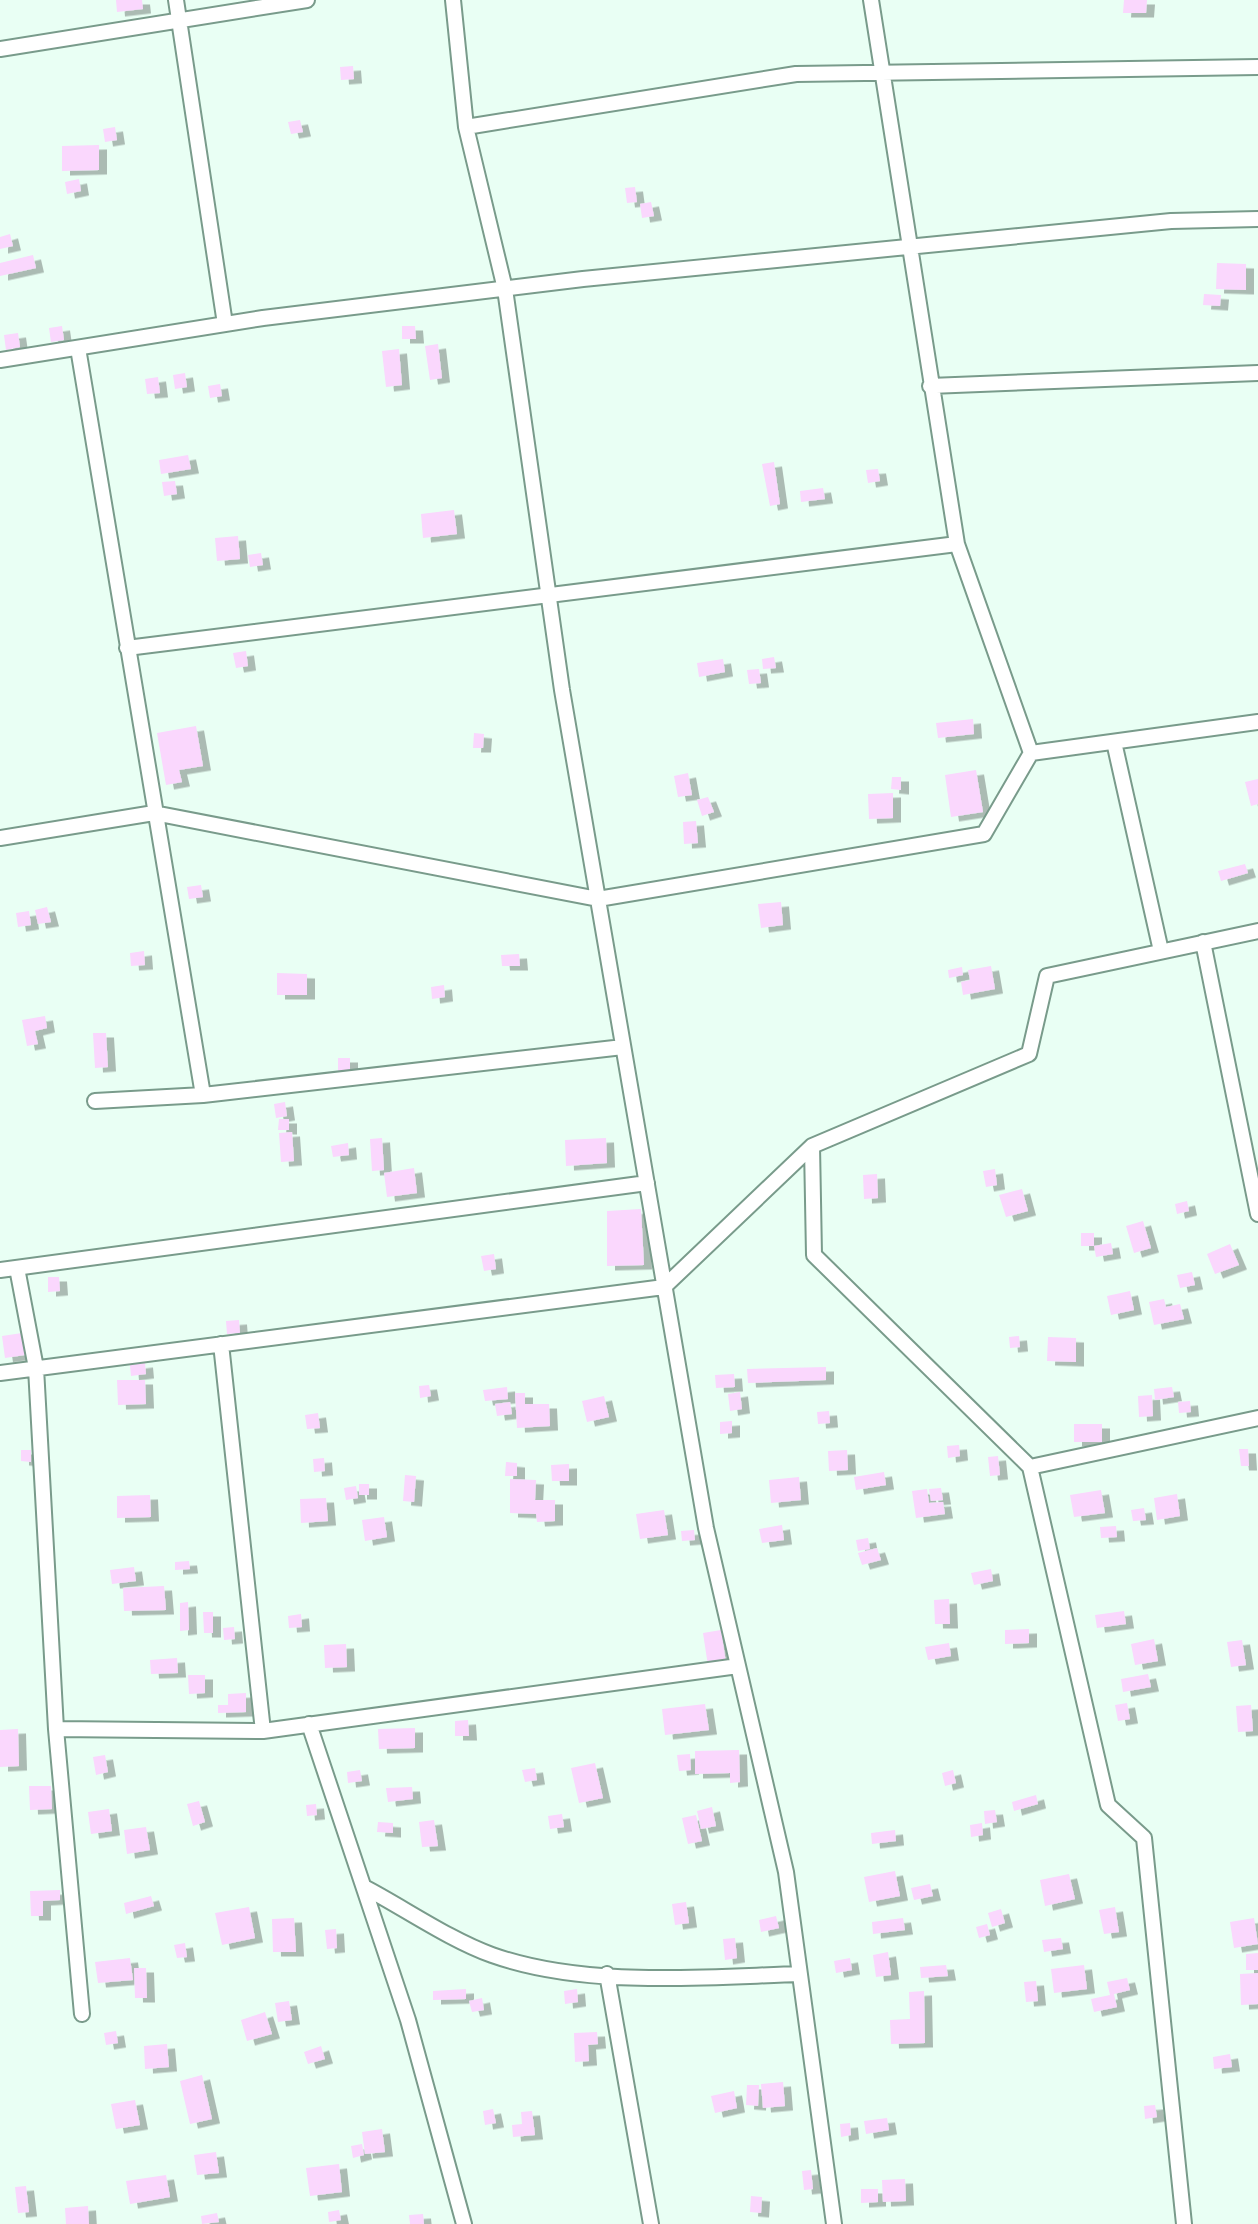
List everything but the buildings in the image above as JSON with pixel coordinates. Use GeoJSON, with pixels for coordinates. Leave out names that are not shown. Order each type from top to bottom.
{"type":"FeatureCollection","features":[{"type":"Feature","properties":{"kind":"street"},"geometry":{"type":"LineString","coordinates":[[176,0],[225,324]]}},
{"type":"Feature","properties":{"kind":"street"},"geometry":{"type":"LineString","coordinates":[[0,49],[307,0]]}},
{"type":"Feature","properties":{"kind":"street"},"geometry":{"type":"LineString","coordinates":[[453,0],[466,127],[505,289],[548,595],[706,1528],[786,1872],[834,2224]]}},
{"type":"Feature","properties":{"kind":"street"},"geometry":{"type":"LineString","coordinates":[[0,838],[154,813],[598,899],[984,834],[1031,753],[957,544],[871,0]]}},
{"type":"Feature","properties":{"kind":"street"},"geometry":{"type":"LineString","coordinates":[[466,127],[796,74],[1258,67]]}},
{"type":"Feature","properties":{"kind":"street"},"geometry":{"type":"LineString","coordinates":[[0,360],[225,324],[505,289],[1171,221],[1258,219]]}},
{"type":"Feature","properties":{"kind":"street"},"geometry":{"type":"LineString","coordinates":[[78,348],[203,1095]]}},
{"type":"Feature","properties":{"kind":"street"},"geometry":{"type":"LineString","coordinates":[[930,386],[1258,373]]}},
{"type":"Feature","properties":{"kind":"street"},"geometry":{"type":"LineString","coordinates":[[127,648],[957,544]]}},
{"type":"Feature","properties":{"kind":"street"},"geometry":{"type":"LineString","coordinates":[[1031,753],[1258,722]]}},
{"type":"Feature","properties":{"kind":"street"},"geometry":{"type":"LineString","coordinates":[[1114,742],[1161,951]]}},
{"type":"Feature","properties":{"kind":"street"},"geometry":{"type":"LineString","coordinates":[[0,1373],[664,1287],[812,1146],[1029,1054],[1047,976],[1258,931]]}},
{"type":"Feature","properties":{"kind":"street"},"geometry":{"type":"LineString","coordinates":[[1203,942],[1258,1214]]}},
{"type":"Feature","properties":{"kind":"street"},"geometry":{"type":"LineString","coordinates":[[95,1101],[203,1095],[623,1047]]}},
{"type":"Feature","properties":{"kind":"street"},"geometry":{"type":"LineString","coordinates":[[812,1146],[814,1255],[1030,1467],[1108,1805],[1144,1838],[1184,2224]]}},
{"type":"Feature","properties":{"kind":"street"},"geometry":{"type":"LineString","coordinates":[[0,1270],[647,1183]]}},
{"type":"Feature","properties":{"kind":"street"},"geometry":{"type":"LineString","coordinates":[[17,1268],[36,1368],[56,1729],[82,2014]]}},
{"type":"Feature","properties":{"kind":"street"},"geometry":{"type":"LineString","coordinates":[[221,1344],[263,1731]]}},
{"type":"Feature","properties":{"kind":"street"},"geometry":{"type":"LineString","coordinates":[[1030,1467],[1258,1418]]}},
{"type":"Feature","properties":{"kind":"street"},"geometry":{"type":"LineString","coordinates":[[56,1729],[263,1731],[738,1666]]}},
{"type":"Feature","properties":{"kind":"street"},"geometry":{"type":"LineString","coordinates":[[309,1724],[408,2020],[464,2224]]}},
{"type":"Feature","properties":{"kind":"street"},"geometry":{"type":"LineString","coordinates":[[364,1887],[489,1955],[544,1971],[676,1978],[800,1974]]}},
{"type":"Feature","properties":{"kind":"street"},"geometry":{"type":"LineString","coordinates":[[607,1974],[651,2224]]}}]}
